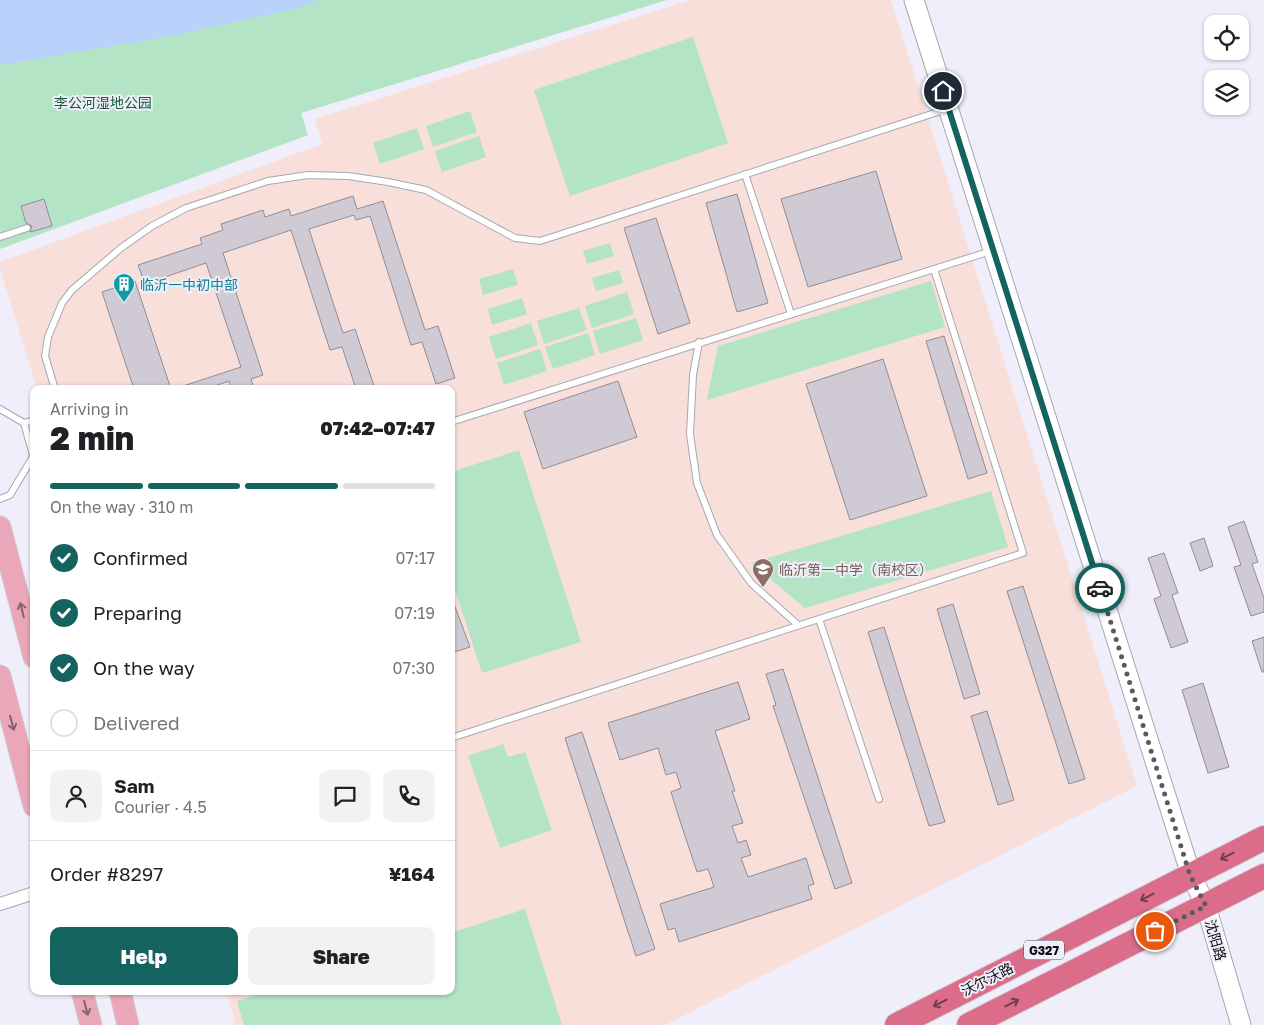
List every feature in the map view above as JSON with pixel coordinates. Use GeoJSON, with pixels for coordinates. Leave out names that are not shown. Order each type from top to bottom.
{"type":"FeatureCollection","features":[{"type":"Feature","properties":{"kind":"highway","name":"沃尔沃路"},"geometry":{"type":"LineString","coordinates":[[897,1025],[1264,838]]}},
{"type":"Feature","properties":{"kind":"highway","name":"G327"},"geometry":{"type":"LineString","coordinates":[[969,1025],[1264,876]]}},
{"type":"Feature","properties":{"kind":"main road"},"geometry":{"type":"LineString","coordinates":[[0,527],[30,642]]}},
{"type":"Feature","properties":{"kind":"main road"},"geometry":{"type":"LineString","coordinates":[[0,676],[30,791]]}},
{"type":"Feature","properties":{"kind":"main road"},"geometry":{"type":"LineString","coordinates":[[83,995],[91,1025]]}},
{"type":"Feature","properties":{"kind":"main road"},"geometry":{"type":"LineString","coordinates":[[121,995],[128,1025]]}},
{"type":"Feature","properties":{"kind":"street","name":"沈阳路"},"geometry":{"type":"LineString","coordinates":[[914,0],[1190,875],[1206,906],[1241,1025]]}},
{"type":"Feature","properties":{"kind":"street"},"geometry":{"type":"LineString","coordinates":[[0,904],[30,893]]}},
{"type":"Feature","properties":{"kind":"lane"},"geometry":{"type":"LineString","coordinates":[[54,385],[45,356],[48,337],[62,302],[72,290],[121,248],[152,226],[186,208],[268,181],[308,175],[348,176],[426,190],[515,238],[540,241],[948,109]]}},
{"type":"Feature","properties":{"kind":"lane"},"geometry":{"type":"LineString","coordinates":[[745,174],[791,314]]}},
{"type":"Feature","properties":{"kind":"lane"},"geometry":{"type":"LineString","coordinates":[[0,236],[27,228]]}},
{"type":"Feature","properties":{"kind":"lane"},"geometry":{"type":"LineString","coordinates":[[455,421],[699,342],[993,251]]}},
{"type":"Feature","properties":{"kind":"lane"},"geometry":{"type":"LineString","coordinates":[[455,737],[1023,553],[934,270]]}},
{"type":"Feature","properties":{"kind":"lane"},"geometry":{"type":"LineString","coordinates":[[699,342],[693,374],[690,434],[697,483],[717,535],[752,583],[798,625]]}},
{"type":"Feature","properties":{"kind":"lane"},"geometry":{"type":"LineString","coordinates":[[0,408],[24,423],[30,442]]}},
{"type":"Feature","properties":{"kind":"lane"},"geometry":{"type":"LineString","coordinates":[[24,423],[30,421]]}},
{"type":"Feature","properties":{"kind":"lane"},"geometry":{"type":"LineString","coordinates":[[0,499],[10,495],[30,462]]}},
{"type":"Feature","properties":{"kind":"lane"},"geometry":{"type":"LineString","coordinates":[[819,618],[879,799]]}},
{"type":"Feature","properties":{"kind":"shaded area","name":"临沂第一中学（南校区）"},"geometry":{"type":"Polygon","coordinates":[[[690,0],[891,0],[1137,786],[665,1025],[236,1025],[228,995],[455,995],[455,385],[36,385],[0,269],[0,262],[322,144],[315,119],[690,0]]]}},
{"type":"Feature","properties":{"kind":"green space","name":"李公河湿地公园"},"geometry":{"type":"Polygon","coordinates":[[[0,0],[667,0],[301,113],[308,135],[0,249],[0,0]]]}},
{"type":"Feature","properties":{"kind":"green space"},"geometry":{"type":"Polygon","coordinates":[[[693,37],[728,143],[570,196],[534,90],[693,37]]]}},
{"type":"Feature","properties":{"kind":"green space"},"geometry":{"type":"Polygon","coordinates":[[[470,111],[477,132],[433,147],[426,126],[470,111]]]}},
{"type":"Feature","properties":{"kind":"green space"},"geometry":{"type":"Polygon","coordinates":[[[417,128],[424,149],[380,164],[373,143],[417,128]]]}},
{"type":"Feature","properties":{"kind":"green space"},"geometry":{"type":"Polygon","coordinates":[[[479,136],[486,157],[442,172],[435,151],[479,136]]]}},
{"type":"Feature","properties":{"kind":"green space"},"geometry":{"type":"Polygon","coordinates":[[[610,243],[614,256],[587,264],[583,251],[610,243]]]}},
{"type":"Feature","properties":{"kind":"green space"},"geometry":{"type":"Polygon","coordinates":[[[513,269],[518,285],[483,295],[479,279],[513,269]]]}},
{"type":"Feature","properties":{"kind":"green space"},"geometry":{"type":"Polygon","coordinates":[[[619,270],[623,283],[596,291],[592,278],[619,270]]]}},
{"type":"Feature","properties":{"kind":"green space"},"geometry":{"type":"Polygon","coordinates":[[[931,281],[945,327],[707,400],[718,346],[931,281]]]}},
{"type":"Feature","properties":{"kind":"green space"},"geometry":{"type":"Polygon","coordinates":[[[627,292],[634,314],[592,328],[585,306],[627,292]]]}},
{"type":"Feature","properties":{"kind":"green space"},"geometry":{"type":"Polygon","coordinates":[[[522,298],[527,314],[492,325],[488,309],[522,298]]]}},
{"type":"Feature","properties":{"kind":"green space"},"geometry":{"type":"Polygon","coordinates":[[[579,308],[587,330],[544,344],[537,321],[579,308]]]}},
{"type":"Feature","properties":{"kind":"green space"},"geometry":{"type":"Polygon","coordinates":[[[636,318],[643,340],[600,354],[593,331],[636,318]]]}},
{"type":"Feature","properties":{"kind":"green space"},"geometry":{"type":"Polygon","coordinates":[[[531,323],[538,345],[496,359],[489,337],[531,323]]]}},
{"type":"Feature","properties":{"kind":"green space"},"geometry":{"type":"Polygon","coordinates":[[[588,333],[595,355],[553,369],[545,347],[588,333]]]}},
{"type":"Feature","properties":{"kind":"green space"},"geometry":{"type":"Polygon","coordinates":[[[540,349],[547,371],[504,385],[497,363],[540,349]]]}},
{"type":"Feature","properties":{"kind":"green space"},"geometry":{"type":"Polygon","coordinates":[[[519,450],[581,642],[482,673],[455,589],[455,471],[519,450]]]}},
{"type":"Feature","properties":{"kind":"green space"},"geometry":{"type":"Polygon","coordinates":[[[991,491],[1008,547],[805,608],[751,563],[991,491]]]}},
{"type":"Feature","properties":{"kind":"green space"},"geometry":{"type":"Polygon","coordinates":[[[503,744],[508,757],[525,752],[552,830],[500,848],[468,756],[503,744]]]}},
{"type":"Feature","properties":{"kind":"green space"},"geometry":{"type":"Polygon","coordinates":[[[525,909],[562,1025],[244,1025],[237,1001],[255,995],[455,995],[455,932],[525,909]]]}},
{"type":"Feature","properties":{"kind":"water"},"geometry":{"type":"Polygon","coordinates":[[[0,0],[317,0],[298,8],[166,37],[0,65],[0,0]]]}},
{"type":"Feature","properties":{"kind":"building"},"geometry":{"type":"Polygon","coordinates":[[[876,171],[902,259],[808,287],[781,199],[876,171]]]}},
{"type":"Feature","properties":{"kind":"building"},"geometry":{"type":"Polygon","coordinates":[[[737,194],[768,303],[737,312],[706,203],[737,194]]]}},
{"type":"Feature","properties":{"kind":"building","name":"临沂一中初中部"},"geometry":{"type":"Polygon","coordinates":[[[353,196],[357,209],[383,201],[425,330],[438,326],[455,378],[436,384],[422,342],[411,345],[370,216],[356,220],[354,215],[309,229],[343,333],[355,329],[374,385],[355,385],[342,347],[330,350],[291,230],[223,253],[263,375],[251,379],[253,385],[230,385],[229,381],[218,385],[186,385],[241,367],[206,263],[145,284],[138,265],[202,244],[200,238],[223,230],[221,224],[263,210],[265,217],[289,209],[291,216],[353,196]]]}},
{"type":"Feature","properties":{"kind":"building"},"geometry":{"type":"Polygon","coordinates":[[[44,199],[52,226],[30,232],[32,226],[26,223],[21,206],[44,199]]]}},
{"type":"Feature","properties":{"kind":"building"},"geometry":{"type":"Polygon","coordinates":[[[656,218],[690,323],[658,334],[624,228],[656,218]]]}},
{"type":"Feature","properties":{"kind":"building"},"geometry":{"type":"Polygon","coordinates":[[[135,281],[170,385],[133,385],[102,292],[135,281]]]}},
{"type":"Feature","properties":{"kind":"building"},"geometry":{"type":"Polygon","coordinates":[[[944,336],[987,473],[968,479],[926,341],[944,336]]]}},
{"type":"Feature","properties":{"kind":"building"},"geometry":{"type":"Polygon","coordinates":[[[883,359],[927,496],[850,520],[806,384],[883,359]]]}},
{"type":"Feature","properties":{"kind":"building"},"geometry":{"type":"Polygon","coordinates":[[[618,381],[637,437],[543,469],[524,412],[618,381]]]}},
{"type":"Feature","properties":{"kind":"building"},"geometry":{"type":"Polygon","coordinates":[[[1244,521],[1258,562],[1252,564],[1264,598],[1264,612],[1251,616],[1234,567],[1241,565],[1228,527],[1244,521]]]}},
{"type":"Feature","properties":{"kind":"building"},"geometry":{"type":"Polygon","coordinates":[[[1204,538],[1213,566],[1200,571],[1190,543],[1204,538]]]}},
{"type":"Feature","properties":{"kind":"building"},"geometry":{"type":"Polygon","coordinates":[[[1164,553],[1178,593],[1172,595],[1188,642],[1171,648],[1154,599],[1161,596],[1148,558],[1164,553]]]}},
{"type":"Feature","properties":{"kind":"building"},"geometry":{"type":"Polygon","coordinates":[[[1023,586],[1085,779],[1069,784],[1007,591],[1023,586]]]}},
{"type":"Feature","properties":{"kind":"building"},"geometry":{"type":"Polygon","coordinates":[[[953,604],[980,694],[964,699],[937,609],[953,604]]]}},
{"type":"Feature","properties":{"kind":"building"},"geometry":{"type":"Polygon","coordinates":[[[455,607],[470,647],[455,652],[455,607]]]}},
{"type":"Feature","properties":{"kind":"building"},"geometry":{"type":"Polygon","coordinates":[[[884,627],[945,822],[929,826],[868,632],[884,627]]]}},
{"type":"Feature","properties":{"kind":"building"},"geometry":{"type":"Polygon","coordinates":[[[1264,637],[1264,672],[1262,672],[1252,641],[1264,637]]]}},
{"type":"Feature","properties":{"kind":"building"},"geometry":{"type":"Polygon","coordinates":[[[783,669],[852,883],[835,889],[773,706],[776,705],[766,674],[783,669]]]}},
{"type":"Feature","properties":{"kind":"building"},"geometry":{"type":"Polygon","coordinates":[[[738,682],[750,719],[715,731],[735,791],[732,791],[743,823],[732,826],[738,843],[746,840],[751,855],[741,858],[748,877],[806,858],[814,884],[808,886],[812,899],[679,942],[675,928],[668,930],[660,904],[714,887],[708,869],[697,872],[681,824],[671,792],[681,788],[676,772],[666,775],[658,748],[620,760],[608,723],[738,682]]]}},
{"type":"Feature","properties":{"kind":"building"},"geometry":{"type":"Polygon","coordinates":[[[1203,683],[1229,767],[1208,773],[1182,690],[1203,683]]]}},
{"type":"Feature","properties":{"kind":"building"},"geometry":{"type":"Polygon","coordinates":[[[987,711],[1014,800],[998,805],[971,716],[987,711]]]}},
{"type":"Feature","properties":{"kind":"building"},"geometry":{"type":"Polygon","coordinates":[[[582,732],[655,949],[636,956],[565,738],[582,732]]]}},
{"type":"Feature","properties":{"kind":"way so far"},"geometry":{"type":"LineString","coordinates":[[1100,588],[1190,875],[1206,906],[1155,931]]}},
{"type":"Feature","properties":{"kind":"place","name":"临沂一中初中部"},"geometry":{"type":"Point","coordinates":[124,303]}},
{"type":"Feature","properties":{"kind":"place","name":"临沂第一中学（南校区）"},"geometry":{"type":"Point","coordinates":[763,588]}},
{"type":"Feature","properties":{"kind":"route"},"geometry":{"type":"LineString","coordinates":[[943,91],[1100,588]]}}]}
